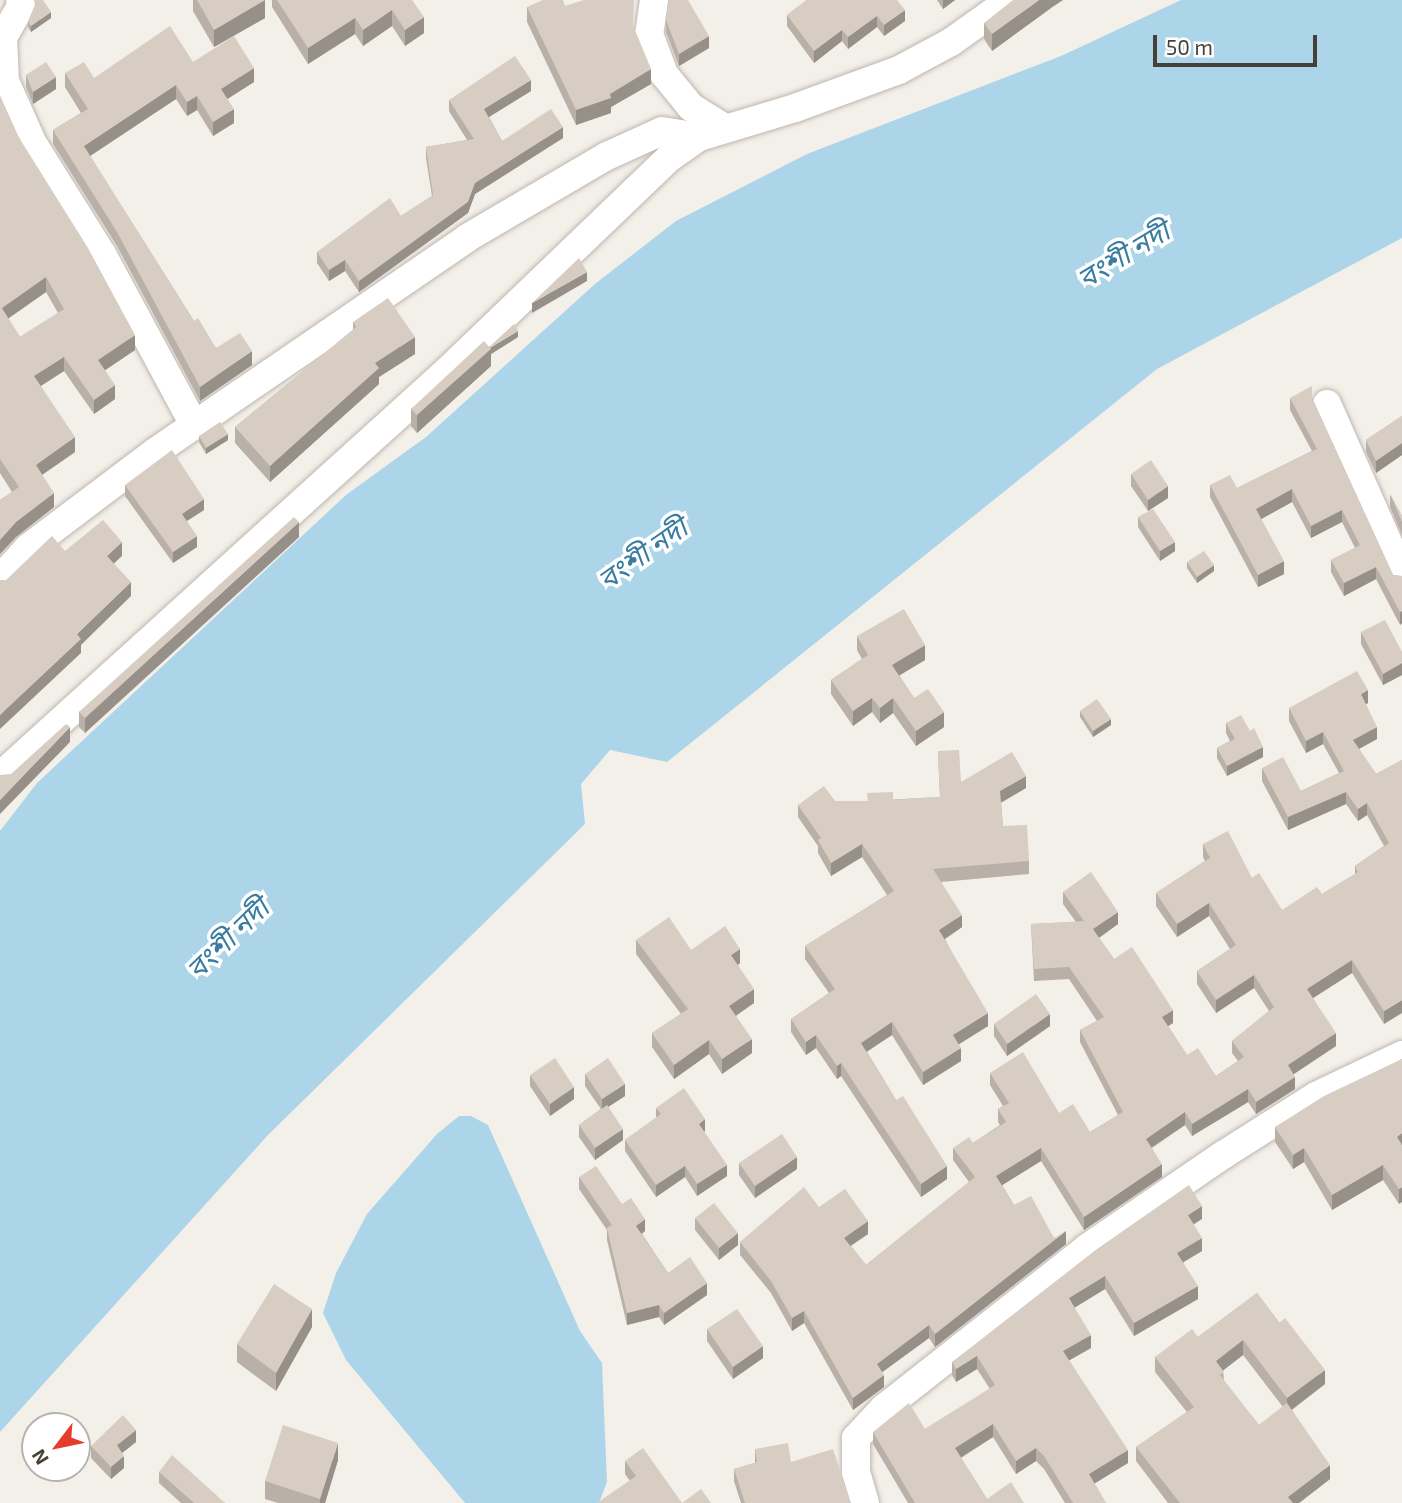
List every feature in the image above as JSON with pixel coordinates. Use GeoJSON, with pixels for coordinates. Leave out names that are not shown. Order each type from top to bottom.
{"type":"FeatureCollection","features":[{"type":"Feature","properties":{"kind":"street"},"geometry":{"type":"LineString","coordinates":[[20,0],[21,6],[3,37],[5,81],[32,142],[102,254],[194,425]]}},
{"type":"Feature","properties":{"kind":"street"},"geometry":{"type":"LineString","coordinates":[[654,0],[649,34],[664,74],[711,132]]}},
{"type":"Feature","properties":{"kind":"street"},"geometry":{"type":"LineString","coordinates":[[0,776],[448,370],[669,158],[711,132],[796,108],[899,70],[951,43],[1010,0]]}},
{"type":"Feature","properties":{"kind":"street"},"geometry":{"type":"LineString","coordinates":[[0,579],[28,548],[194,425],[467,238],[607,156],[663,131],[711,132]]}},
{"type":"Feature","properties":{"kind":"street"},"geometry":{"type":"LineString","coordinates":[[1327,404],[1396,538],[1402,574]]}},
{"type":"Feature","properties":{"kind":"street"},"geometry":{"type":"LineString","coordinates":[[865,1503],[856,1472],[856,1438],[884,1408],[1087,1248],[1316,1096],[1402,1055]]}},
{"type":"Feature","properties":{"kind":"water","name":"বংশী নদী"},"geometry":{"type":"Polygon","coordinates":[[[1181,0],[1402,0],[1402,238],[1157,369],[667,762],[610,750],[581,784],[585,824],[268,1135],[0,1432],[0,831],[37,783],[346,495],[426,437],[595,284],[676,221],[807,154],[1061,56],[1181,0]]]}},
{"type":"Feature","properties":{"kind":"water"},"geometry":{"type":"Polygon","coordinates":[[[459,1116],[471,1116],[488,1125],[580,1331],[602,1363],[607,1482],[599,1503],[465,1503],[346,1360],[323,1313],[336,1273],[367,1214],[437,1134],[459,1116]]]}},
{"type":"Feature","properties":{"kind":"building"},"geometry":{"type":"Polygon","coordinates":[[[37,0],[43,0],[51,12],[31,26],[28,21],[37,0]]]}},
{"type":"Feature","properties":{"kind":"building"},"geometry":{"type":"Polygon","coordinates":[[[197,0],[265,0],[214,30],[197,0]]]}},
{"type":"Feature","properties":{"kind":"building"},"geometry":{"type":"Polygon","coordinates":[[[277,0],[412,0],[424,17],[405,30],[392,10],[363,30],[355,18],[308,48],[277,0]]]}},
{"type":"Feature","properties":{"kind":"building"},"geometry":{"type":"Polygon","coordinates":[[[543,0],[563,0],[565,6],[584,0],[634,0],[633,25],[651,69],[610,94],[611,98],[576,110],[527,7],[543,0]]]}},
{"type":"Feature","properties":{"kind":"building"},"geometry":{"type":"Polygon","coordinates":[[[669,0],[688,0],[709,36],[679,54],[666,20],[669,0]]]}},
{"type":"Feature","properties":{"kind":"building"},"geometry":{"type":"Polygon","coordinates":[[[807,0],[897,0],[905,10],[884,25],[877,16],[848,37],[842,30],[814,51],[787,15],[807,0]]]}},
{"type":"Feature","properties":{"kind":"building"},"geometry":{"type":"Polygon","coordinates":[[[1013,0],[1039,0],[992,34],[984,23],[1013,0]]]}},
{"type":"Feature","properties":{"kind":"building"},"geometry":{"type":"Polygon","coordinates":[[[170,26],[193,62],[234,36],[254,68],[221,89],[234,109],[213,122],[197,96],[187,102],[176,85],[84,146],[194,321],[198,318],[216,348],[240,333],[252,351],[200,387],[117,232],[53,130],[88,109],[65,73],[84,62],[94,78],[170,26]]]}},
{"type":"Feature","properties":{"kind":"building"},"geometry":{"type":"Polygon","coordinates":[[[515,56],[531,80],[484,109],[502,141],[551,109],[563,127],[475,183],[468,202],[359,281],[345,260],[329,270],[317,252],[390,198],[401,216],[433,195],[426,147],[474,139],[449,100],[515,56]]]}},
{"type":"Feature","properties":{"kind":"building"},"geometry":{"type":"Polygon","coordinates":[[[46,62],[56,77],[33,92],[26,75],[46,62]]]}},
{"type":"Feature","properties":{"kind":"building"},"geometry":{"type":"Polygon","coordinates":[[[0,96],[18,136],[88,248],[135,335],[98,360],[115,385],[94,400],[64,357],[34,376],[75,437],[36,465],[54,493],[16,522],[0,540],[0,500],[19,487],[0,459],[0,96]],[[46,277],[2,308],[20,337],[64,309],[46,277]]]}},
{"type":"Feature","properties":{"kind":"building"},"geometry":{"type":"Polygon","coordinates":[[[579,258],[587,272],[532,303],[579,258]]]}},
{"type":"Feature","properties":{"kind":"building"},"geometry":{"type":"Polygon","coordinates":[[[388,298],[415,337],[375,363],[379,368],[270,466],[235,427],[356,327],[353,322],[388,298]]]}},
{"type":"Feature","properties":{"kind":"building"},"geometry":{"type":"Polygon","coordinates":[[[514,324],[518,331],[489,347],[514,324]]]}},
{"type":"Feature","properties":{"kind":"building"},"geometry":{"type":"Polygon","coordinates":[[[484,341],[491,349],[417,415],[411,409],[484,341]]]}},
{"type":"Feature","properties":{"kind":"building"},"geometry":{"type":"Polygon","coordinates":[[[1312,386],[1312,398],[1393,575],[1402,576],[1400,612],[1376,567],[1344,583],[1331,560],[1360,545],[1342,510],[1311,526],[1292,489],[1256,509],[1284,561],[1258,575],[1210,485],[1230,475],[1237,488],[1317,449],[1290,398],[1312,386]]]}},
{"type":"Feature","properties":{"kind":"building"},"geometry":{"type":"Polygon","coordinates":[[[1402,416],[1402,443],[1376,461],[1366,440],[1402,416]]]}},
{"type":"Feature","properties":{"kind":"building"},"geometry":{"type":"Polygon","coordinates":[[[220,422],[228,434],[206,448],[199,436],[220,422]]]}},
{"type":"Feature","properties":{"kind":"building"},"geometry":{"type":"Polygon","coordinates":[[[172,450],[204,499],[182,514],[197,536],[173,552],[125,485],[172,450]]]}},
{"type":"Feature","properties":{"kind":"building"},"geometry":{"type":"Polygon","coordinates":[[[1151,460],[1168,486],[1148,500],[1131,474],[1151,460]]]}},
{"type":"Feature","properties":{"kind":"building"},"geometry":{"type":"Polygon","coordinates":[[[1390,494],[1402,516],[1402,522],[1390,494]]]}},
{"type":"Feature","properties":{"kind":"building"},"geometry":{"type":"Polygon","coordinates":[[[1153,509],[1175,542],[1160,551],[1138,517],[1153,509]]]}},
{"type":"Feature","properties":{"kind":"building"},"geometry":{"type":"Polygon","coordinates":[[[294,517],[299,522],[85,718],[79,712],[294,517]]]}},
{"type":"Feature","properties":{"kind":"building"},"geometry":{"type":"Polygon","coordinates":[[[103,520],[122,542],[107,556],[131,582],[77,634],[81,639],[0,715],[0,580],[6,580],[52,536],[65,551],[103,520]]]}},
{"type":"Feature","properties":{"kind":"building"},"geometry":{"type":"Polygon","coordinates":[[[1204,551],[1214,565],[1197,577],[1187,562],[1204,551]]]}},
{"type":"Feature","properties":{"kind":"building"},"geometry":{"type":"Polygon","coordinates":[[[904,609],[925,645],[892,665],[914,698],[928,689],[944,712],[916,731],[893,698],[880,708],[872,698],[853,711],[831,680],[868,655],[857,636],[904,609]]]}},
{"type":"Feature","properties":{"kind":"building"},"geometry":{"type":"Polygon","coordinates":[[[1385,620],[1402,652],[1402,663],[1383,674],[1361,632],[1385,620]]]}},
{"type":"Feature","properties":{"kind":"building"},"geometry":{"type":"Polygon","coordinates":[[[1357,671],[1368,690],[1361,694],[1377,727],[1353,740],[1376,774],[1402,760],[1402,1000],[1384,1011],[1352,960],[1307,989],[1336,1033],[1288,1065],[1295,1077],[1256,1102],[1248,1089],[1192,1124],[1185,1112],[1146,1139],[1162,1164],[1084,1217],[1041,1148],[996,1176],[1014,1205],[1031,1196],[1054,1238],[1066,1231],[935,1334],[929,1325],[877,1364],[884,1375],[853,1398],[804,1311],[792,1318],[771,1281],[740,1242],[804,1187],[819,1207],[845,1189],[868,1221],[844,1238],[866,1265],[975,1177],[953,1148],[969,1137],[973,1143],[1006,1122],[998,1109],[1009,1103],[990,1073],[1023,1052],[1059,1113],[1073,1104],[1090,1132],[1123,1112],[1080,1030],[1104,1017],[1069,967],[1034,969],[1031,924],[1084,921],[1063,892],[1091,872],[1118,912],[1093,929],[1114,959],[1132,947],[1173,1010],[1162,1017],[1187,1055],[1198,1048],[1216,1076],[1244,1057],[1232,1041],[1274,1007],[1254,975],[1216,1000],[1197,971],[1236,945],[1209,903],[1177,924],[1156,893],[1210,858],[1203,844],[1228,831],[1252,878],[1259,873],[1282,910],[1317,887],[1322,894],[1358,872],[1355,866],[1389,843],[1367,803],[1358,809],[1346,792],[1288,817],[1262,768],[1283,757],[1301,791],[1344,771],[1323,732],[1306,741],[1289,708],[1357,671]]]}},
{"type":"Feature","properties":{"kind":"building"},"geometry":{"type":"Polygon","coordinates":[[[1097,699],[1111,719],[1093,731],[1080,711],[1097,699]]]}},
{"type":"Feature","properties":{"kind":"building"},"geometry":{"type":"Polygon","coordinates":[[[1241,715],[1250,731],[1254,728],[1263,747],[1227,766],[1217,748],[1235,739],[1226,723],[1241,715]]]}},
{"type":"Feature","properties":{"kind":"building"},"geometry":{"type":"Polygon","coordinates":[[[66,724],[70,727],[0,800],[0,775],[11,774],[66,724]]]}},
{"type":"Feature","properties":{"kind":"building"},"geometry":{"type":"Polygon","coordinates":[[[959,750],[961,782],[1012,752],[1026,776],[1000,791],[1003,826],[1027,825],[1029,861],[933,869],[962,915],[939,930],[988,1013],[953,1035],[961,1048],[923,1072],[892,1022],[861,1043],[896,1100],[903,1096],[947,1166],[921,1184],[841,1063],[837,1066],[816,1035],[806,1042],[791,1019],[835,989],[805,946],[894,891],[862,844],[831,863],[818,840],[821,838],[798,805],[824,786],[835,801],[868,801],[867,793],[893,792],[893,800],[940,797],[938,751],[959,750]]]}},
{"type":"Feature","properties":{"kind":"building"},"geometry":{"type":"Polygon","coordinates":[[[669,917],[691,950],[725,926],[740,949],[731,955],[754,989],[729,1006],[752,1039],[722,1059],[709,1040],[674,1065],[652,1033],[688,1009],[636,940],[669,917]]]}},
{"type":"Feature","properties":{"kind":"building"},"geometry":{"type":"Polygon","coordinates":[[[1036,994],[1050,1014],[1007,1044],[994,1024],[1036,994]]]}},
{"type":"Feature","properties":{"kind":"building"},"geometry":{"type":"Polygon","coordinates":[[[555,1058],[574,1087],[550,1104],[530,1075],[555,1058]]]}},
{"type":"Feature","properties":{"kind":"building"},"geometry":{"type":"Polygon","coordinates":[[[608,1058],[625,1084],[602,1099],[585,1074],[608,1058]]]}},
{"type":"Feature","properties":{"kind":"building"},"geometry":{"type":"Polygon","coordinates":[[[1402,1059],[1402,1133],[1397,1137],[1402,1145],[1402,1187],[1399,1189],[1383,1165],[1332,1195],[1304,1148],[1293,1155],[1275,1127],[1324,1096],[1402,1059]]]}},
{"type":"Feature","properties":{"kind":"building"},"geometry":{"type":"Polygon","coordinates":[[[684,1088],[705,1119],[699,1124],[727,1165],[697,1184],[685,1166],[656,1185],[625,1140],[661,1114],[656,1108],[684,1088]]]}},
{"type":"Feature","properties":{"kind":"building"},"geometry":{"type":"Polygon","coordinates":[[[607,1105],[623,1129],[595,1148],[579,1125],[607,1105]]]}},
{"type":"Feature","properties":{"kind":"building"},"geometry":{"type":"Polygon","coordinates":[[[782,1134],[797,1157],[755,1186],[739,1163],[782,1134]]]}},
{"type":"Feature","properties":{"kind":"building"},"geometry":{"type":"Polygon","coordinates":[[[596,1166],[622,1204],[631,1198],[645,1219],[636,1226],[668,1273],[690,1257],[707,1283],[664,1313],[659,1305],[627,1313],[607,1228],[612,1225],[579,1177],[596,1166]]]}},
{"type":"Feature","properties":{"kind":"building"},"geometry":{"type":"Polygon","coordinates":[[[1189,1185],[1202,1206],[1188,1215],[1202,1238],[1177,1253],[1198,1286],[1134,1323],[1105,1276],[1069,1298],[1091,1335],[1063,1351],[1128,1450],[1089,1474],[1106,1503],[1073,1503],[1044,1456],[1036,1448],[1016,1461],[993,1424],[955,1448],[987,1499],[1011,1482],[1024,1503],[915,1503],[873,1432],[909,1403],[925,1429],[995,1385],[977,1356],[956,1369],[952,1362],[1097,1249],[1189,1185]]]}},
{"type":"Feature","properties":{"kind":"building"},"geometry":{"type":"Polygon","coordinates":[[[714,1203],[738,1233],[719,1248],[695,1218],[714,1203]]]}},
{"type":"Feature","properties":{"kind":"building"},"geometry":{"type":"Polygon","coordinates":[[[274,1284],[312,1309],[276,1373],[237,1344],[274,1284]]]}},
{"type":"Feature","properties":{"kind":"building"},"geometry":{"type":"Polygon","coordinates":[[[1257,1293],[1279,1323],[1285,1318],[1325,1370],[1287,1398],[1243,1340],[1216,1361],[1224,1372],[1220,1375],[1259,1425],[1287,1403],[1330,1465],[1288,1497],[1293,1503],[1180,1503],[1136,1447],[1194,1407],[1155,1357],[1192,1329],[1198,1337],[1257,1293]]]}},
{"type":"Feature","properties":{"kind":"building"},"geometry":{"type":"Polygon","coordinates":[[[737,1309],[763,1346],[733,1367],[707,1329],[737,1309]]]}},
{"type":"Feature","properties":{"kind":"building"},"geometry":{"type":"Polygon","coordinates":[[[123,1415],[136,1430],[117,1445],[124,1456],[111,1467],[91,1446],[123,1415]]]}},
{"type":"Feature","properties":{"kind":"building"},"geometry":{"type":"Polygon","coordinates":[[[283,1425],[338,1443],[320,1499],[265,1481],[283,1425]]]}},
{"type":"Feature","properties":{"kind":"building"},"geometry":{"type":"Polygon","coordinates":[[[788,1443],[791,1462],[833,1449],[851,1503],[745,1503],[734,1469],[757,1462],[755,1449],[788,1443]]]}},
{"type":"Feature","properties":{"kind":"building"},"geometry":{"type":"Polygon","coordinates":[[[643,1448],[682,1503],[597,1503],[636,1476],[625,1461],[643,1448]]]}},
{"type":"Feature","properties":{"kind":"building"},"geometry":{"type":"Polygon","coordinates":[[[172,1455],[225,1503],[194,1503],[159,1472],[172,1455]]]}},
{"type":"Feature","properties":{"kind":"building"},"geometry":{"type":"Polygon","coordinates":[[[701,1489],[711,1503],[682,1503],[701,1489]]]}}]}
